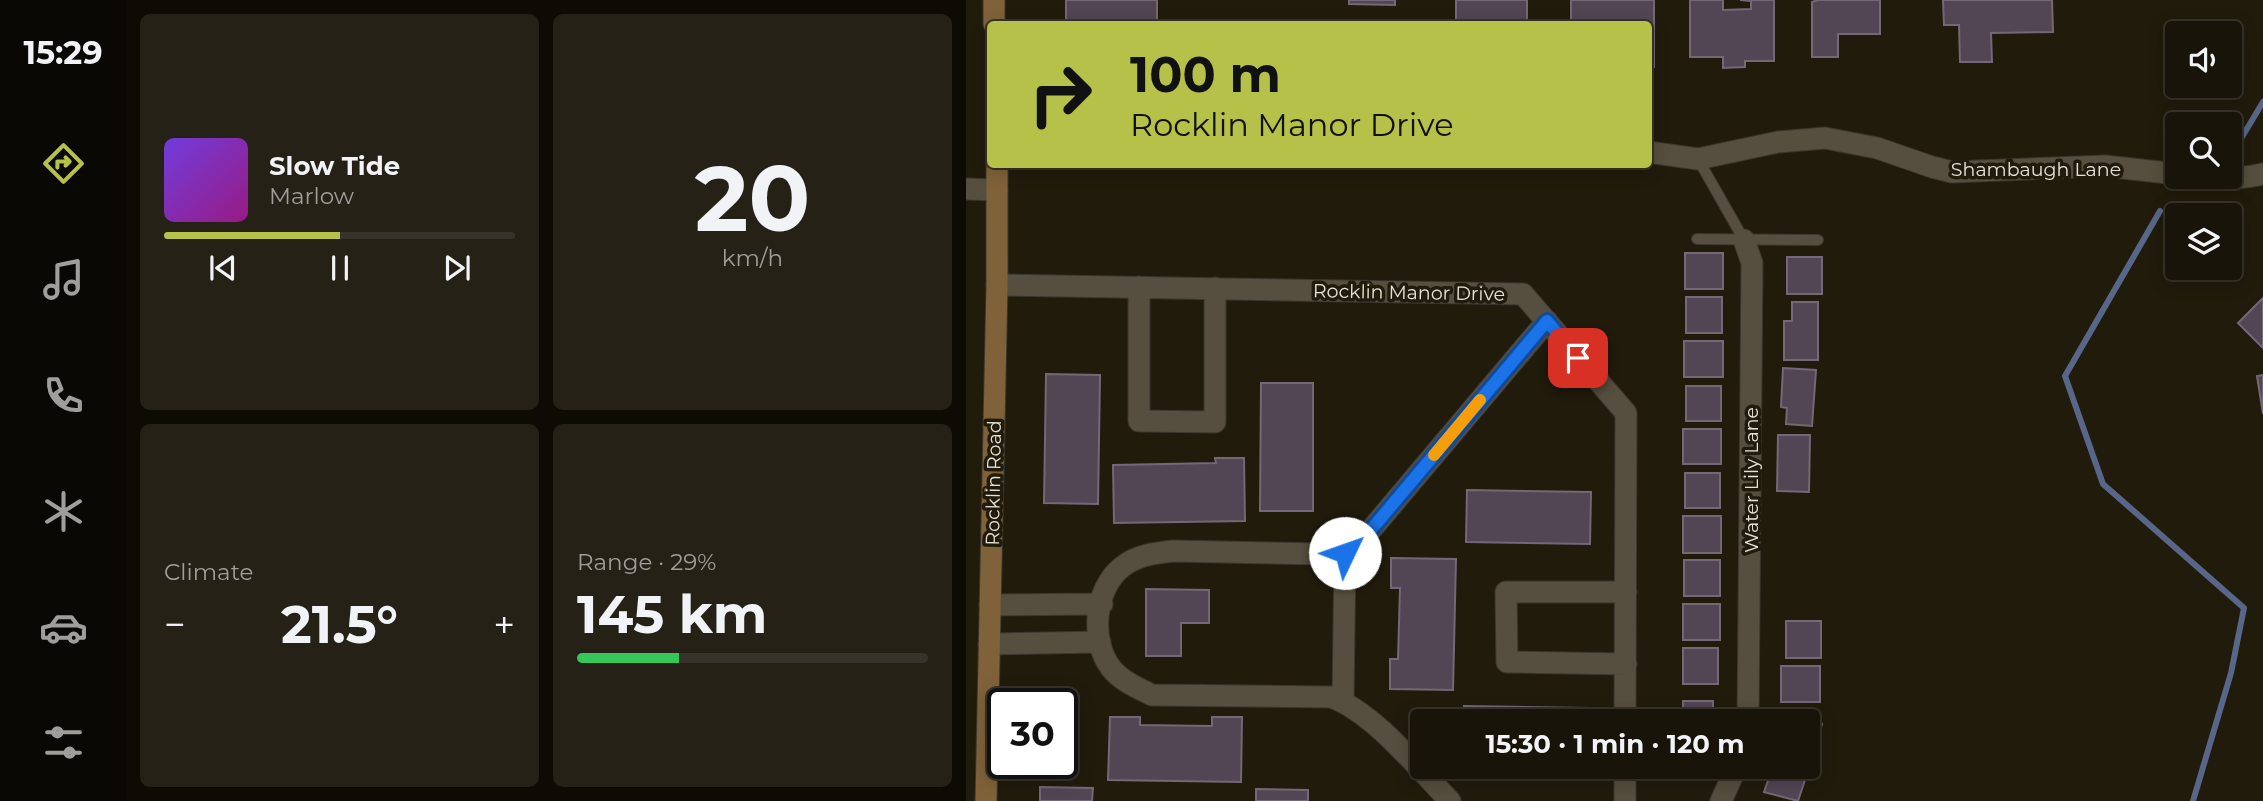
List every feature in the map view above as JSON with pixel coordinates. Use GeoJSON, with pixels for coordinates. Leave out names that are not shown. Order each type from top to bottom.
{"type":"FeatureCollection","features":[{"type":"Feature","properties":{"kind":"street"},"geometry":{"type":"LineString","coordinates":[[994,0],[994,21]]}},
{"type":"Feature","properties":{"kind":"street","name":"Shambaugh Lane"},"geometry":{"type":"LineString","coordinates":[[1652,153],[1698,159],[1777,142],[1825,138],[1877,148],[1952,172],[2105,166],[2165,173]]}},
{"type":"Feature","properties":{"kind":"street","name":"Rocklin Road"},"geometry":{"type":"LineString","coordinates":[[986,801],[997,168]]}},
{"type":"Feature","properties":{"kind":"street"},"geometry":{"type":"LineString","coordinates":[[2242,178],[2263,174]]}},
{"type":"Feature","properties":{"kind":"street"},"geometry":{"type":"LineString","coordinates":[[966,189],[997,190]]}},
{"type":"Feature","properties":{"kind":"street","name":"Water Lily Lane"},"geometry":{"type":"LineString","coordinates":[[1744,240],[1752,263],[1748,709]]}},
{"type":"Feature","properties":{"kind":"street","name":"Rocklin Manor Drive"},"geometry":{"type":"LineString","coordinates":[[997,285],[1523,294],[1626,412],[1625,709]]}},
{"type":"Feature","properties":{"kind":"street"},"geometry":{"type":"LineString","coordinates":[[1139,287],[1139,421],[1215,422],[1215,288]]}},
{"type":"Feature","properties":{"kind":"street"},"geometry":{"type":"LineString","coordinates":[[1450,801],[1363,713],[1343,701],[1331,697],[1152,695],[1134,686],[1113,670],[1104,656],[1097,625],[1105,589],[1121,568],[1149,553],[1345,553],[1354,550],[1547,321]]}},
{"type":"Feature","properties":{"kind":"street"},"geometry":{"type":"LineString","coordinates":[[1343,701],[1345,553]]}},
{"type":"Feature","properties":{"kind":"street"},"geometry":{"type":"LineString","coordinates":[[1626,592],[1506,592],[1507,662],[1626,664]]}},
{"type":"Feature","properties":{"kind":"street"},"geometry":{"type":"LineString","coordinates":[[990,605],[1102,604]]}},
{"type":"Feature","properties":{"kind":"street"},"geometry":{"type":"LineString","coordinates":[[989,644],[1100,642]]}},
{"type":"Feature","properties":{"kind":"street"},"geometry":{"type":"LineString","coordinates":[[1625,779],[1625,801]]}},
{"type":"Feature","properties":{"kind":"street"},"geometry":{"type":"LineString","coordinates":[[1721,801],[1731,779]]}},
{"type":"Feature","properties":{"kind":"lane"},"geometry":{"type":"LineString","coordinates":[[1698,159],[1744,240]]}},
{"type":"Feature","properties":{"kind":"lane"},"geometry":{"type":"LineString","coordinates":[[1698,239],[1818,240]]}},
{"type":"Feature","properties":{"kind":"building"},"geometry":{"type":"Polygon","coordinates":[[[1066,0],[1157,0],[1157,21],[1066,21],[1066,0]]]}},
{"type":"Feature","properties":{"kind":"building"},"geometry":{"type":"Polygon","coordinates":[[[1349,0],[1395,0],[1395,5],[1349,4],[1349,0]]]}},
{"type":"Feature","properties":{"kind":"building"},"geometry":{"type":"Polygon","coordinates":[[[1456,0],[1527,0],[1527,21],[1456,21],[1456,0]]]}},
{"type":"Feature","properties":{"kind":"building"},"geometry":{"type":"Polygon","coordinates":[[[1571,0],[1654,0],[1654,67],[1652,21],[1571,21],[1571,0]]]}},
{"type":"Feature","properties":{"kind":"building"},"geometry":{"type":"Polygon","coordinates":[[[1690,0],[1723,0],[1723,10],[1751,9],[1751,1],[1740,0],[1774,0],[1774,61],[1745,61],[1745,67],[1723,68],[1723,57],[1690,57],[1690,0]]]}},
{"type":"Feature","properties":{"kind":"building"},"geometry":{"type":"Polygon","coordinates":[[[1880,0],[1880,34],[1838,34],[1838,57],[1812,57],[1812,2],[1880,0]]]}},
{"type":"Feature","properties":{"kind":"building"},"geometry":{"type":"Polygon","coordinates":[[[1943,0],[2052,0],[2053,32],[1991,33],[1992,62],[1960,62],[1959,25],[1944,25],[1943,0]]]}},
{"type":"Feature","properties":{"kind":"building"},"geometry":{"type":"Polygon","coordinates":[[[1685,253],[1723,253],[1723,289],[1685,289],[1685,253]]]}},
{"type":"Feature","properties":{"kind":"building"},"geometry":{"type":"Polygon","coordinates":[[[1787,257],[1822,257],[1822,294],[1787,294],[1787,257]]]}},
{"type":"Feature","properties":{"kind":"building"},"geometry":{"type":"Polygon","coordinates":[[[1686,297],[1722,297],[1722,333],[1686,333],[1686,297]]]}},
{"type":"Feature","properties":{"kind":"building"},"geometry":{"type":"Polygon","coordinates":[[[2263,298],[2263,348],[2238,323],[2263,298]]]}},
{"type":"Feature","properties":{"kind":"building"},"geometry":{"type":"Polygon","coordinates":[[[1792,302],[1818,302],[1818,360],[1784,360],[1784,321],[1792,321],[1792,302]]]}},
{"type":"Feature","properties":{"kind":"building"},"geometry":{"type":"Polygon","coordinates":[[[1684,341],[1723,341],[1723,377],[1684,377],[1684,341]]]}},
{"type":"Feature","properties":{"kind":"building"},"geometry":{"type":"Polygon","coordinates":[[[1783,368],[1816,370],[1812,426],[1786,424],[1787,408],[1781,407],[1783,368]]]}},
{"type":"Feature","properties":{"kind":"building"},"geometry":{"type":"Polygon","coordinates":[[[1046,374],[1100,375],[1098,504],[1044,503],[1046,374]]]}},
{"type":"Feature","properties":{"kind":"building"},"geometry":{"type":"Polygon","coordinates":[[[2263,375],[2263,414],[2257,376],[2263,375]]]}},
{"type":"Feature","properties":{"kind":"building"},"geometry":{"type":"Polygon","coordinates":[[[1261,383],[1313,383],[1313,511],[1260,511],[1261,383]]]}},
{"type":"Feature","properties":{"kind":"building"},"geometry":{"type":"Polygon","coordinates":[[[1686,386],[1721,386],[1721,421],[1686,421],[1686,386]]]}},
{"type":"Feature","properties":{"kind":"building"},"geometry":{"type":"Polygon","coordinates":[[[1683,429],[1721,429],[1721,464],[1683,464],[1683,429]]]}},
{"type":"Feature","properties":{"kind":"building"},"geometry":{"type":"Polygon","coordinates":[[[1778,435],[1810,435],[1809,492],[1777,491],[1778,435]]]}},
{"type":"Feature","properties":{"kind":"building"},"geometry":{"type":"Polygon","coordinates":[[[1215,458],[1244,458],[1245,521],[1114,523],[1113,465],[1216,463],[1215,458]]]}},
{"type":"Feature","properties":{"kind":"building"},"geometry":{"type":"Polygon","coordinates":[[[1685,473],[1720,473],[1720,508],[1685,508],[1685,473]]]}},
{"type":"Feature","properties":{"kind":"building"},"geometry":{"type":"Polygon","coordinates":[[[1467,490],[1591,492],[1590,544],[1466,542],[1467,490]]]}},
{"type":"Feature","properties":{"kind":"building"},"geometry":{"type":"Polygon","coordinates":[[[1683,516],[1721,516],[1721,553],[1683,553],[1683,516]]]}},
{"type":"Feature","properties":{"kind":"building"},"geometry":{"type":"Polygon","coordinates":[[[1391,558],[1456,559],[1453,690],[1390,689],[1390,659],[1398,659],[1400,588],[1391,588],[1391,558]]]}},
{"type":"Feature","properties":{"kind":"building"},"geometry":{"type":"Polygon","coordinates":[[[1684,560],[1720,560],[1720,596],[1684,596],[1684,560]]]}},
{"type":"Feature","properties":{"kind":"building"},"geometry":{"type":"Polygon","coordinates":[[[1146,589],[1209,590],[1209,623],[1181,623],[1181,656],[1146,656],[1146,589]]]}},
{"type":"Feature","properties":{"kind":"building"},"geometry":{"type":"Polygon","coordinates":[[[1683,604],[1720,604],[1720,640],[1683,640],[1683,604]]]}},
{"type":"Feature","properties":{"kind":"building"},"geometry":{"type":"Polygon","coordinates":[[[1786,621],[1821,621],[1821,658],[1786,658],[1786,621]]]}},
{"type":"Feature","properties":{"kind":"building"},"geometry":{"type":"Polygon","coordinates":[[[1683,648],[1718,648],[1718,684],[1683,684],[1683,648]]]}},
{"type":"Feature","properties":{"kind":"building"},"geometry":{"type":"Polygon","coordinates":[[[1781,666],[1820,666],[1820,702],[1781,702],[1781,666]]]}},
{"type":"Feature","properties":{"kind":"building"},"geometry":{"type":"Polygon","coordinates":[[[1683,701],[1713,701],[1713,709],[1683,709],[1683,701]]]}},
{"type":"Feature","properties":{"kind":"building"},"geometry":{"type":"Polygon","coordinates":[[[1464,706],[1590,708],[1590,709],[1464,709],[1464,706]]]}},
{"type":"Feature","properties":{"kind":"building"},"geometry":{"type":"Polygon","coordinates":[[[1110,717],[1140,717],[1140,725],[1212,726],[1212,717],[1242,717],[1241,782],[1108,780],[1110,717]]]}},
{"type":"Feature","properties":{"kind":"building"},"geometry":{"type":"Polygon","coordinates":[[[1768,779],[1805,779],[1798,801],[1764,792],[1768,779]]]}},
{"type":"Feature","properties":{"kind":"building"},"geometry":{"type":"Polygon","coordinates":[[[1040,787],[1093,788],[1092,801],[1040,801],[1040,787]]]}},
{"type":"Feature","properties":{"kind":"building"},"geometry":{"type":"Polygon","coordinates":[[[1256,789],[1308,790],[1308,801],[1256,801],[1256,789]]]}},
{"type":"Feature","properties":{"kind":"waterway"},"geometry":{"type":"LineString","coordinates":[[2242,137],[2263,102]]}},
{"type":"Feature","properties":{"kind":"waterway"},"geometry":{"type":"LineString","coordinates":[[2160,211],[2065,376],[2103,484],[2244,608],[2231,673],[2193,801]]}},
{"type":"Feature","properties":{"kind":"slow traffic"},"geometry":{"type":"LineString","coordinates":[[1434,455],[1480,400]]}},
{"type":"Feature","properties":{"kind":"route"},"geometry":{"type":"LineString","coordinates":[[1345,553],[1354,550],[1547,321],[1578,358]]}}]}
